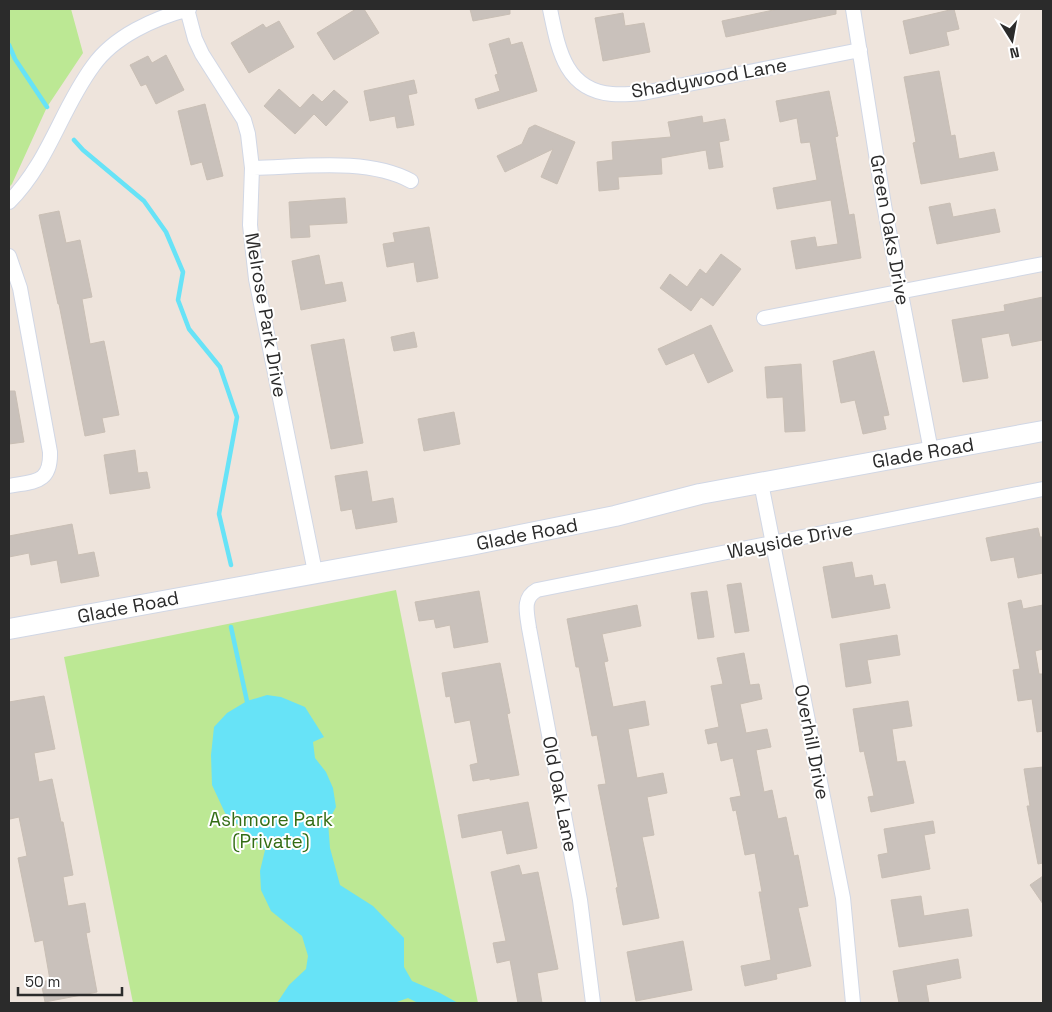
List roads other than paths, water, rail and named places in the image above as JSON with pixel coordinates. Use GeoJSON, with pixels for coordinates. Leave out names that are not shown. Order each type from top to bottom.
{"type":"FeatureCollection","features":[{"type":"Feature","properties":{"kind":"main road","name":"Glade Road"},"geometry":{"type":"LineString","coordinates":[[9,629],[504,538],[614,516],[700,494],[1043,431]]}},
{"type":"Feature","properties":{"kind":"street","name":"Melrose Park Drive"},"geometry":{"type":"LineString","coordinates":[[188,9],[195,39],[202,54],[244,120],[248,134],[252,168],[250,225],[256,279],[315,572]]}},
{"type":"Feature","properties":{"kind":"street"},"geometry":{"type":"LineString","coordinates":[[9,202],[32,174],[93,65],[120,40],[142,26],[188,9]]}},
{"type":"Feature","properties":{"kind":"street","name":"Shadywood Lane"},"geometry":{"type":"LineString","coordinates":[[550,9],[558,44],[568,69],[582,84],[595,91],[612,94],[642,93],[860,50]]}},
{"type":"Feature","properties":{"kind":"street","name":"Green Oaks Drive"},"geometry":{"type":"LineString","coordinates":[[853,9],[884,205],[932,451]]}},
{"type":"Feature","properties":{"kind":"street"},"geometry":{"type":"LineString","coordinates":[[252,168],[346,166],[383,170],[400,175],[411,181]]}},
{"type":"Feature","properties":{"kind":"street"},"geometry":{"type":"LineString","coordinates":[[9,256],[20,288],[50,452],[50,463],[44,477],[39,480],[9,486]]}},
{"type":"Feature","properties":{"kind":"street"},"geometry":{"type":"LineString","coordinates":[[764,318],[1043,264]]}},
{"type":"Feature","properties":{"kind":"street","name":"Overhill Drive"},"geometry":{"type":"LineString","coordinates":[[761,483],[842,898],[853,1003]]}},
{"type":"Feature","properties":{"kind":"street","name":"Wayside Drive"},"geometry":{"type":"LineString","coordinates":[[537,590],[1043,489]]}},
{"type":"Feature","properties":{"kind":"street","name":"Old Oak Lane"},"geometry":{"type":"LineString","coordinates":[[537,590],[530,594],[526,602],[529,628],[580,900],[593,1003]]}},
{"type":"Feature","properties":{"kind":"water"},"geometry":{"type":"Polygon","coordinates":[[[267,695],[281,697],[305,707],[324,737],[313,742],[315,758],[326,772],[333,788],[336,807],[328,822],[330,848],[340,885],[373,906],[404,938],[404,967],[412,981],[458,1003],[418,1003],[408,998],[394,1003],[277,1003],[289,985],[306,969],[308,956],[302,936],[271,911],[261,890],[260,871],[265,850],[225,813],[212,785],[211,755],[214,727],[227,713],[247,701],[267,695]]]}},
{"type":"Feature","properties":{"kind":"waterway"},"geometry":{"type":"LineString","coordinates":[[9,45],[15,59],[47,107]]}},
{"type":"Feature","properties":{"kind":"waterway"},"geometry":{"type":"LineString","coordinates":[[74,140],[83,150],[144,201],[166,232],[183,272],[178,300],[189,329],[220,367],[237,417],[219,514],[231,565]]}},
{"type":"Feature","properties":{"kind":"waterway"},"geometry":{"type":"LineString","coordinates":[[231,627],[248,706]]}},
{"type":"Feature","properties":{"kind":"park label","name":"Ashmore Park (Private)"},"geometry":{"type":"Point","coordinates":[271,830]}}]}
